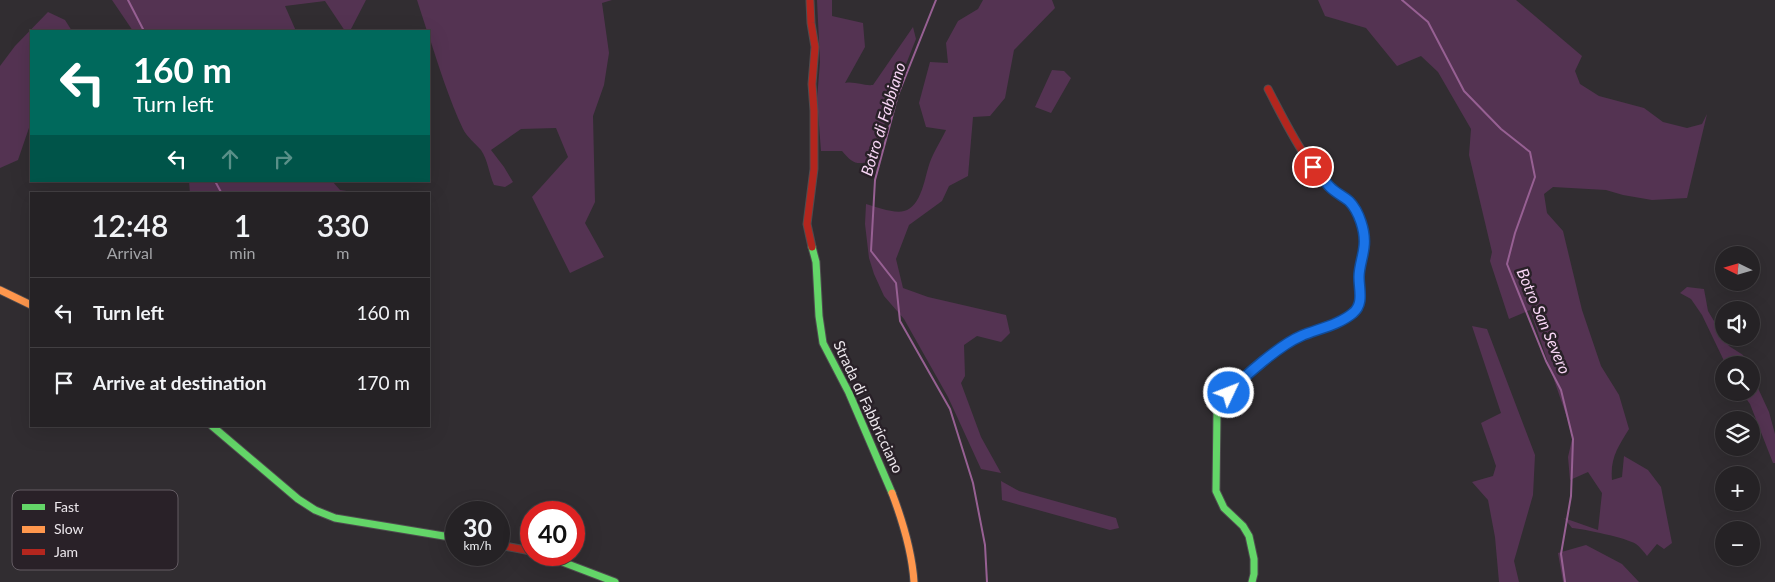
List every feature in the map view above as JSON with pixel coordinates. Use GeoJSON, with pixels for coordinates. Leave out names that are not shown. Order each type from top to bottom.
{"type":"FeatureCollection","features":[{"type":"Feature","properties":{"kind":"street","name":"Strada di Fabbricciano"},"geometry":{"type":"LineString","coordinates":[[810,1],[815,47],[812,84],[814,169],[807,224],[816,262],[819,316],[823,343],[849,393],[888,483],[902,520],[913,563],[914,582]]}},
{"type":"Feature","properties":{"kind":"street"},"geometry":{"type":"LineString","coordinates":[[1252,582],[1254,560],[1249,536],[1243,526],[1224,508],[1216,491],[1217,412],[1222,402],[1237,384],[1285,345],[1300,336],[1353,313],[1361,300],[1359,276],[1365,246],[1364,235],[1357,212],[1349,201],[1331,188],[1313,167],[1287,126],[1268,89]]}},
{"type":"Feature","properties":{"kind":"street"},"geometry":{"type":"LineString","coordinates":[[0,290],[30,305]]}},
{"type":"Feature","properties":{"kind":"street"},"geometry":{"type":"LineString","coordinates":[[213,427],[298,499],[315,510],[336,518],[445,536]]}},
{"type":"Feature","properties":{"kind":"street"},"geometry":{"type":"LineString","coordinates":[[573,566],[615,582]]}},
{"type":"Feature","properties":{"kind":"shaded area"},"geometry":{"type":"Polygon","coordinates":[[[112,0],[366,0],[351,30],[344,30],[325,1],[285,6],[296,30],[132,30],[112,0]]]}},
{"type":"Feature","properties":{"kind":"shaded area"},"geometry":{"type":"Polygon","coordinates":[[[417,0],[612,0],[602,3],[609,53],[604,85],[593,116],[595,202],[585,223],[604,257],[570,273],[532,197],[568,157],[556,128],[521,129],[491,150],[513,182],[505,187],[494,185],[481,150],[465,132],[458,118],[430,39],[430,30],[427,30],[417,0]]]}},
{"type":"Feature","properties":{"kind":"shaded area"},"geometry":{"type":"Polygon","coordinates":[[[817,0],[832,0],[832,16],[863,23],[865,47],[845,83],[873,85],[913,27],[916,39],[893,97],[873,161],[859,163],[849,159],[842,151],[821,151],[817,99],[820,62],[817,0]]]}},
{"type":"Feature","properties":{"kind":"shaded area"},"geometry":{"type":"Polygon","coordinates":[[[983,0],[1052,0],[1055,8],[1014,50],[1005,98],[990,116],[973,117],[968,176],[949,186],[942,201],[909,225],[896,259],[903,288],[928,297],[1006,315],[1010,333],[1001,342],[977,336],[964,345],[965,376],[961,383],[981,437],[1001,473],[981,469],[948,397],[904,319],[884,296],[869,258],[865,224],[866,204],[900,212],[910,208],[919,197],[932,158],[946,130],[926,127],[919,103],[930,62],[948,63],[946,43],[958,21],[978,9],[983,0]]]}},
{"type":"Feature","properties":{"kind":"shaded area"},"geometry":{"type":"Polygon","coordinates":[[[1318,0],[1516,0],[1582,56],[1575,71],[1580,84],[1599,96],[1644,108],[1663,122],[1687,128],[1702,124],[1707,114],[1687,198],[1652,200],[1606,190],[1553,187],[1544,194],[1547,213],[1563,231],[1582,310],[1601,366],[1619,395],[1629,429],[1618,447],[1612,465],[1612,480],[1622,477],[1624,456],[1648,470],[1661,487],[1672,543],[1664,549],[1657,544],[1647,556],[1637,545],[1631,542],[1605,534],[1572,528],[1564,518],[1598,530],[1602,493],[1588,472],[1570,480],[1568,457],[1573,435],[1530,310],[1509,319],[1490,261],[1492,252],[1469,155],[1471,129],[1438,72],[1421,56],[1397,66],[1366,28],[1325,16],[1318,0]]]}},
{"type":"Feature","properties":{"kind":"shaded area"},"geometry":{"type":"Polygon","coordinates":[[[48,12],[65,20],[71,30],[31,30],[48,12]]]}},
{"type":"Feature","properties":{"kind":"shaded area"},"geometry":{"type":"Polygon","coordinates":[[[30,31],[30,125],[18,160],[0,168],[0,66],[30,31]]]}},
{"type":"Feature","properties":{"kind":"shaded area"},"geometry":{"type":"Polygon","coordinates":[[[1052,70],[1064,71],[1071,78],[1051,113],[1035,107],[1052,70]]]}},
{"type":"Feature","properties":{"kind":"shaded area"},"geometry":{"type":"Polygon","coordinates":[[[189,182],[333,182],[340,190],[353,192],[190,192],[189,182]]]}},
{"type":"Feature","properties":{"kind":"shaded area"},"geometry":{"type":"Polygon","coordinates":[[[1687,287],[1704,289],[1708,311],[1715,323],[1715,342],[1702,315],[1691,299],[1680,293],[1687,287]]]}},
{"type":"Feature","properties":{"kind":"shaded area"},"geometry":{"type":"Polygon","coordinates":[[[1472,326],[1487,329],[1535,455],[1533,495],[1514,561],[1519,582],[1499,582],[1495,537],[1488,500],[1472,482],[1493,476],[1496,466],[1481,423],[1501,413],[1472,326]]]}},
{"type":"Feature","properties":{"kind":"shaded area"},"geometry":{"type":"Polygon","coordinates":[[[1717,346],[1729,346],[1743,356],[1722,356],[1717,346]]]}},
{"type":"Feature","properties":{"kind":"shaded area"},"geometry":{"type":"Polygon","coordinates":[[[1760,392],[1769,412],[1775,434],[1775,463],[1773,463],[1760,430],[1760,411],[1753,411],[1748,401],[1760,401],[1760,392]]]}},
{"type":"Feature","properties":{"kind":"shaded area"},"geometry":{"type":"Polygon","coordinates":[[[1001,481],[1019,491],[1116,518],[1119,528],[1110,530],[1002,500],[1001,481]]]}},
{"type":"Feature","properties":{"kind":"shaded area"},"geometry":{"type":"Polygon","coordinates":[[[1586,545],[1622,564],[1639,582],[1563,582],[1558,553],[1586,545]]]}},
{"type":"Feature","properties":{"kind":"waterway"},"geometry":{"type":"LineString","coordinates":[[128,0],[143,30]]}},
{"type":"Feature","properties":{"kind":"waterway","name":"Botro di Fabbiano"},"geometry":{"type":"LineString","coordinates":[[936,0],[898,95],[875,180],[871,251],[896,283],[900,321],[950,409],[973,483],[985,545],[987,582]]}},
{"type":"Feature","properties":{"kind":"waterway","name":"Botro San Severo"},"geometry":{"type":"LineString","coordinates":[[1402,0],[1428,22],[1464,91],[1501,129],[1530,152],[1535,177],[1515,233],[1507,264],[1546,361],[1561,390],[1573,439],[1571,496],[1561,554],[1565,582]]}},
{"type":"Feature","properties":{"kind":"waterway"},"geometry":{"type":"LineString","coordinates":[[216,182],[221,192]]}},
{"type":"Feature","properties":{"kind":"traffic: fast"},"geometry":{"type":"LineString","coordinates":[[812,247],[816,262],[819,316],[823,343],[849,393],[892,493]]}},
{"type":"Feature","properties":{"kind":"traffic: fast"},"geometry":{"type":"LineString","coordinates":[[1252,582],[1254,559],[1249,536],[1243,526],[1224,508],[1216,491],[1217,412],[1232,390],[1264,362]]}},
{"type":"Feature","properties":{"kind":"traffic: fast"},"geometry":{"type":"LineString","coordinates":[[213,427],[298,499],[315,510],[335,518],[445,536]]}},
{"type":"Feature","properties":{"kind":"traffic: fast"},"geometry":{"type":"LineString","coordinates":[[573,566],[615,582]]}},
{"type":"Feature","properties":{"kind":"traffic: slow"},"geometry":{"type":"LineString","coordinates":[[1264,362],[1292,340],[1343,319],[1354,311],[1359,303],[1359,275],[1365,248],[1363,227],[1357,213],[1343,197]]}},
{"type":"Feature","properties":{"kind":"traffic: slow"},"geometry":{"type":"LineString","coordinates":[[0,290],[30,305]]}},
{"type":"Feature","properties":{"kind":"traffic: slow"},"geometry":{"type":"LineString","coordinates":[[892,493],[906,537],[914,582]]}},
{"type":"Feature","properties":{"kind":"traffic: jam"},"geometry":{"type":"LineString","coordinates":[[810,1],[815,47],[812,84],[814,169],[807,224],[812,247]]}},
{"type":"Feature","properties":{"kind":"traffic: jam"},"geometry":{"type":"LineString","coordinates":[[1268,89],[1291,133],[1309,161],[1319,175],[1343,197]]}},
{"type":"Feature","properties":{"kind":"traffic: jam"},"geometry":{"type":"LineString","coordinates":[[510,547],[520,549]]}},
{"type":"Feature","properties":{"kind":"route"},"geometry":{"type":"LineString","coordinates":[[1229,393],[1237,384],[1285,345],[1300,336],[1345,318],[1353,313],[1361,300],[1359,276],[1365,246],[1364,235],[1357,212],[1349,201],[1331,188],[1313,167]]}}]}
